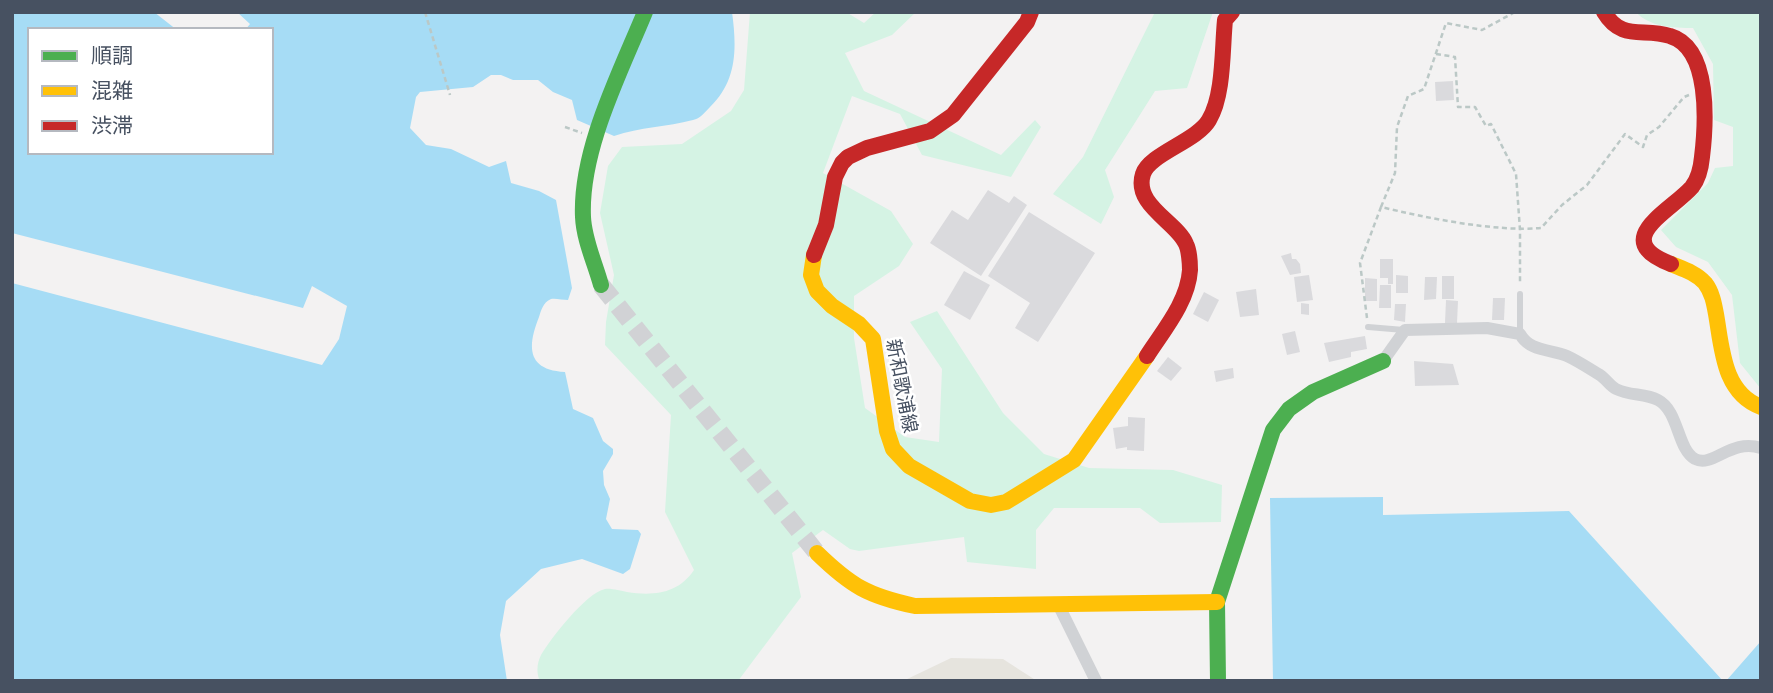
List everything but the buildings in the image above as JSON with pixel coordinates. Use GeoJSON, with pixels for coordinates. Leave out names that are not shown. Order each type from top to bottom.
{"type":"FeatureCollection","features":[{"type":"Feature","properties":{"kind":"main road"},"geometry":{"type":"LineString","coordinates":[[601,285],[583,218],[587,175],[594,146],[645,12]]}},
{"type":"Feature","properties":{"kind":"main road","name":"新和歌浦線"},"geometry":{"type":"LineString","coordinates":[[1031,12],[1027,22],[970,94],[940,126],[923,134],[862,151],[841,164],[834,184],[829,218],[812,264],[811,279],[817,290],[837,311],[866,329],[873,339],[883,414],[893,449],[909,466],[959,496],[991,505],[1006,502],[1074,460],[1121,396],[1176,312],[1190,270],[1189,253],[1186,243],[1146,197],[1142,184],[1143,172],[1152,162],[1198,132],[1208,122],[1217,102],[1225,20],[1232,12]]}},
{"type":"Feature","properties":{"kind":"main road"},"geometry":{"type":"LineString","coordinates":[[1604,12],[1613,25],[1626,32],[1666,35],[1681,40],[1702,78],[1704,149],[1697,179],[1687,193],[1654,218],[1645,232],[1644,243],[1655,258],[1693,272],[1708,283],[1713,295],[1730,378],[1738,394],[1761,407]]}},
{"type":"Feature","properties":{"kind":"main road"},"geometry":{"type":"LineString","coordinates":[[1218,681],[1217,601],[1273,430],[1289,409],[1313,392],[1383,361]]}},
{"type":"Feature","properties":{"kind":"main road"},"geometry":{"type":"LineString","coordinates":[[817,554],[848,583],[877,598],[915,606],[1217,601]]}},
{"type":"Feature","properties":{"kind":"street"},"geometry":{"type":"LineString","coordinates":[[1383,361],[1405,330],[1487,328],[1520,334],[1524,342],[1544,351],[1565,355],[1602,377],[1615,389],[1661,401],[1670,411],[1690,454],[1697,460],[1708,461],[1735,447],[1748,444],[1761,448]]}},
{"type":"Feature","properties":{"kind":"street"},"geometry":{"type":"LineString","coordinates":[[1058,604],[1096,681]]}},
{"type":"Feature","properties":{"kind":"lane"},"geometry":{"type":"LineString","coordinates":[[1520,294],[1520,334]]}},
{"type":"Feature","properties":{"kind":"lane"},"geometry":{"type":"LineString","coordinates":[[1368,327],[1405,330]]}},
{"type":"Feature","properties":{"kind":"path"},"geometry":{"type":"LineString","coordinates":[[425,12],[450,95]]}},
{"type":"Feature","properties":{"kind":"path"},"geometry":{"type":"LineString","coordinates":[[1368,327],[1360,263],[1395,173],[1397,127],[1408,96],[1424,89],[1446,23],[1482,30],[1515,12]]}},
{"type":"Feature","properties":{"kind":"path"},"geometry":{"type":"LineString","coordinates":[[1436,54],[1455,57],[1458,107],[1475,107],[1486,126],[1492,124],[1516,174],[1520,230],[1520,294]]}},
{"type":"Feature","properties":{"kind":"path"},"geometry":{"type":"LineString","coordinates":[[1381,207],[1417,216],[1520,230],[1541,228],[1562,205],[1587,186],[1625,134],[1643,147],[1647,135],[1659,127],[1684,97],[1702,91]]}},
{"type":"Feature","properties":{"kind":"path"},"geometry":{"type":"LineString","coordinates":[[565,127],[582,134]]}},
{"type":"Feature","properties":{"kind":"green space"},"geometry":{"type":"Polygon","coordinates":[[[750,12],[846,12],[864,23],[876,12],[916,12],[892,35],[845,53],[864,91],[1001,155],[1035,120],[1041,127],[1011,177],[922,155],[900,114],[852,96],[823,173],[891,211],[913,244],[899,266],[854,296],[854,338],[865,408],[905,437],[939,442],[942,369],[910,322],[937,311],[1003,413],[1044,454],[1089,468],[1173,470],[1222,485],[1221,522],[1160,523],[1140,508],[1054,508],[1036,530],[1036,569],[967,562],[964,537],[859,551],[850,549],[823,530],[792,553],[801,597],[738,681],[540,681],[538,668],[541,655],[579,607],[597,592],[610,589],[646,594],[664,592],[680,584],[694,570],[665,512],[671,415],[605,345],[614,275],[600,213],[608,166],[622,147],[682,144],[731,111],[744,90],[750,12]]]}},
{"type":"Feature","properties":{"kind":"green space"},"geometry":{"type":"Polygon","coordinates":[[[1155,12],[1213,12],[1187,88],[1155,91],[1105,170],[1114,197],[1101,224],[1053,194],[1083,157],[1155,12]]]}},
{"type":"Feature","properties":{"kind":"green space"},"geometry":{"type":"Polygon","coordinates":[[[1636,12],[1761,12],[1761,389],[1740,363],[1732,295],[1708,262],[1676,247],[1661,230],[1708,183],[1715,168],[1733,166],[1733,127],[1714,120],[1713,64],[1693,28],[1655,24],[1636,12]]]}},
{"type":"Feature","properties":{"kind":"sand"},"geometry":{"type":"Polygon","coordinates":[[[951,658],[1003,659],[1037,681],[903,681],[951,658]]]}},
{"type":"Feature","properties":{"kind":"water"},"geometry":{"type":"Polygon","coordinates":[[[12,12],[154,12],[174,28],[28,28],[28,154],[273,154],[273,28],[247,28],[250,24],[237,12],[732,12],[734,51],[730,75],[719,97],[696,119],[614,136],[577,120],[572,100],[553,92],[538,80],[513,80],[501,75],[491,75],[473,87],[420,92],[416,97],[410,128],[426,145],[451,149],[489,167],[506,161],[511,183],[539,191],[556,200],[572,288],[568,300],[551,299],[543,307],[535,328],[533,355],[543,367],[565,372],[573,409],[593,418],[603,441],[613,449],[603,471],[604,485],[610,499],[606,519],[612,529],[638,530],[641,534],[630,569],[623,574],[582,559],[541,569],[506,601],[500,635],[507,681],[12,681],[12,12]]]}},
{"type":"Feature","properties":{"kind":"water"},"geometry":{"type":"Polygon","coordinates":[[[1383,497],[1383,515],[1569,511],[1723,681],[1273,681],[1270,498],[1383,497]]]}},
{"type":"Feature","properties":{"kind":"water"},"geometry":{"type":"Polygon","coordinates":[[[1761,641],[1761,681],[1726,681],[1761,641]]]}},
{"type":"Feature","properties":{"kind":"pier"},"geometry":{"type":"Polygon","coordinates":[[[12,233],[303,308],[312,286],[347,306],[339,339],[322,365],[12,283],[12,233]]]}},
{"type":"Feature","properties":{"kind":"tunnel"},"geometry":{"type":"LineString","coordinates":[[601,285],[817,553]]}},
{"type":"Feature","properties":{"kind":"traffic: fast"},"geometry":{"type":"LineString","coordinates":[[601,285],[583,217],[588,165],[604,112],[645,12]]}},
{"type":"Feature","properties":{"kind":"traffic: fast"},"geometry":{"type":"LineString","coordinates":[[1218,681],[1217,602],[1273,430],[1289,409],[1313,392],[1383,361]]}},
{"type":"Feature","properties":{"kind":"traffic: slow"},"geometry":{"type":"LineString","coordinates":[[814,255],[811,275],[817,291],[832,306],[859,324],[873,339],[887,431],[893,449],[909,466],[970,501],[991,505],[1006,502],[1074,460],[1147,356]]}},
{"type":"Feature","properties":{"kind":"traffic: slow"},"geometry":{"type":"LineString","coordinates":[[1671,264],[1693,274],[1707,286],[1714,306],[1726,368],[1739,391],[1761,407]]}},
{"type":"Feature","properties":{"kind":"traffic: slow"},"geometry":{"type":"LineString","coordinates":[[817,553],[840,574],[872,594],[915,606],[1217,602]]}},
{"type":"Feature","properties":{"kind":"traffic: jam"},"geometry":{"type":"LineString","coordinates":[[814,255],[826,225],[835,177],[842,163],[867,148],[930,131],[953,115],[1027,22],[1031,12]]}},
{"type":"Feature","properties":{"kind":"traffic: jam"},"geometry":{"type":"LineString","coordinates":[[1147,356],[1180,305],[1190,267],[1187,247],[1181,236],[1144,195],[1143,174],[1154,160],[1203,128],[1209,120],[1220,85],[1225,20],[1232,12]]}},
{"type":"Feature","properties":{"kind":"traffic: jam"},"geometry":{"type":"LineString","coordinates":[[1604,12],[1618,27],[1634,32],[1670,36],[1683,43],[1693,55],[1699,71],[1704,107],[1699,173],[1692,187],[1660,216],[1644,235],[1645,245],[1653,255],[1671,264]]}}]}
